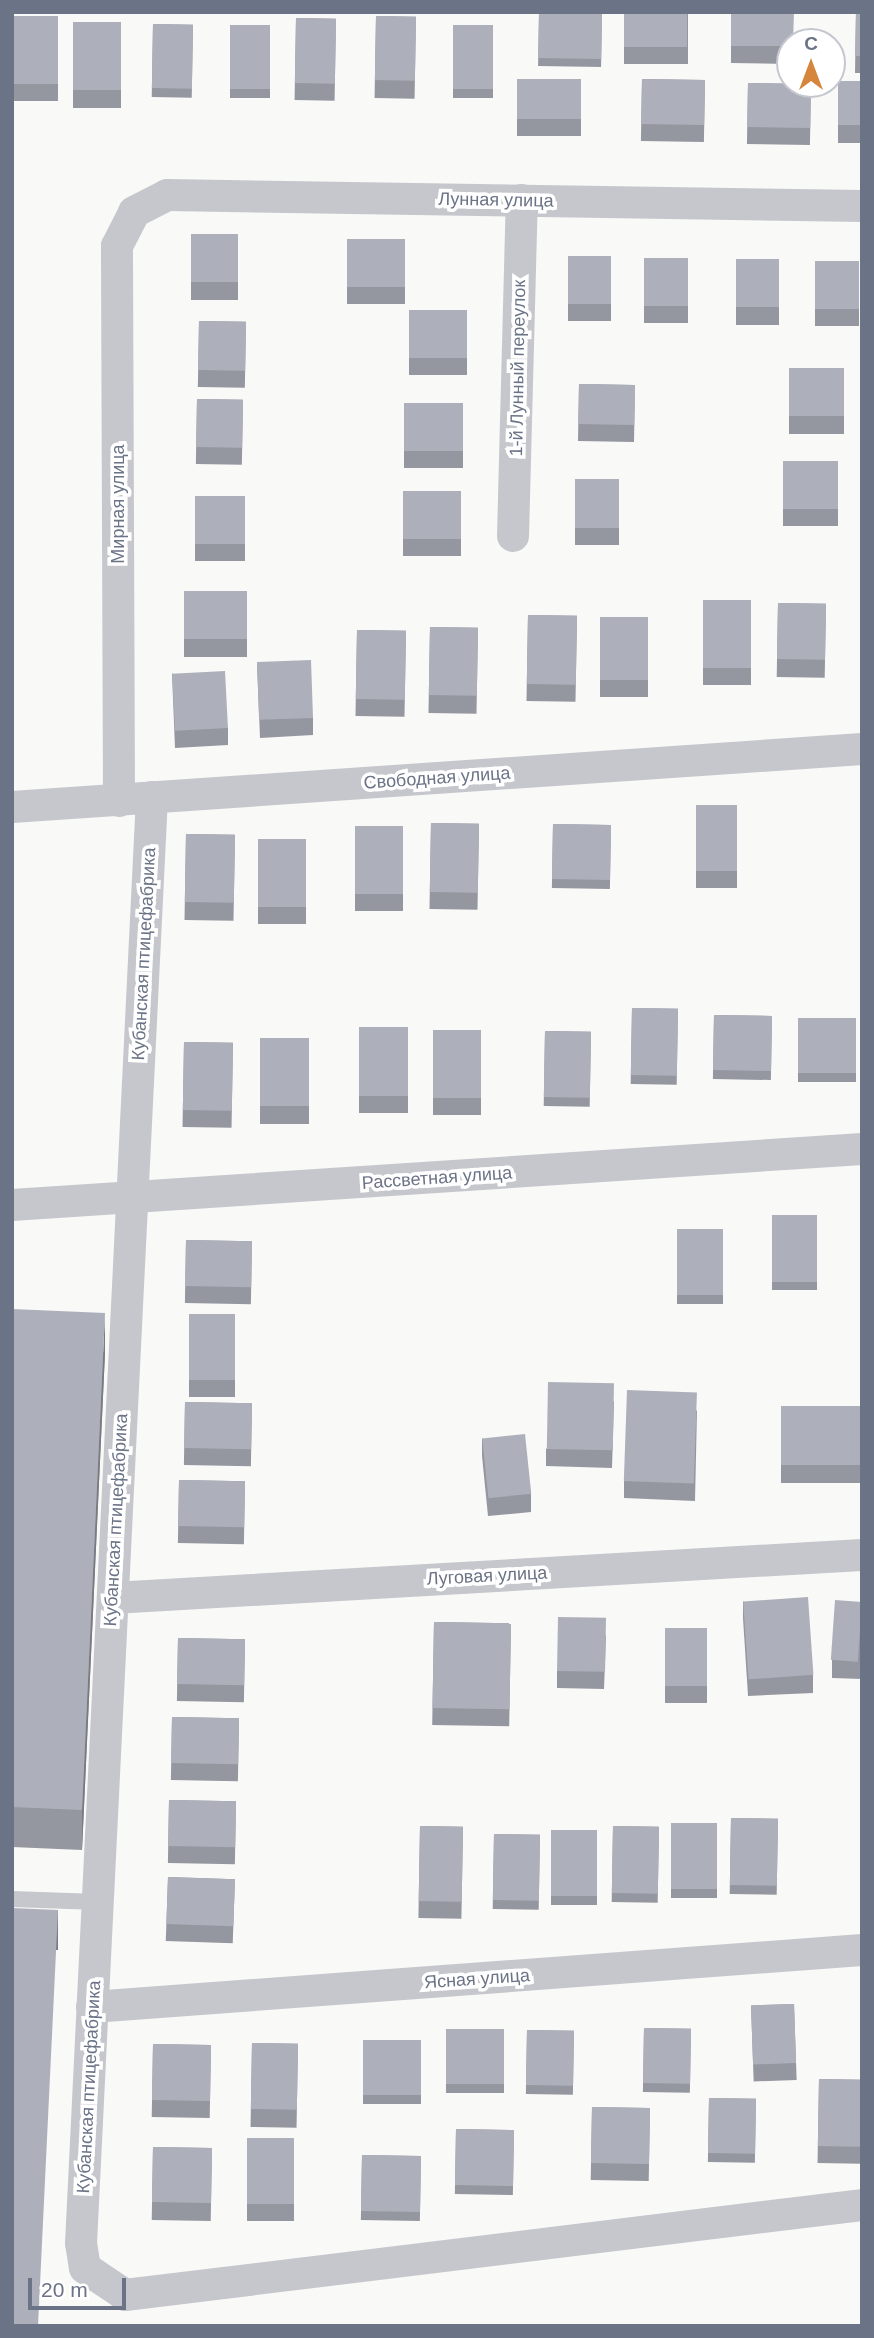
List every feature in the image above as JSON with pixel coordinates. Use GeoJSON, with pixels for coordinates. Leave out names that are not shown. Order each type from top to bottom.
{"type":"FeatureCollection","features":[{"type":"Feature","properties":{"kind":"street","name":"Лунная улица"},"geometry":{"type":"LineString","coordinates":[[134,212],[167,195],[862,206]]}},
{"type":"Feature","properties":{"kind":"street","name":"1-й Лунный переулок"},"geometry":{"type":"LineString","coordinates":[[513,536],[522,200]]}},
{"type":"Feature","properties":{"kind":"street","name":"Мирная улица"},"geometry":{"type":"LineString","coordinates":[[119,801],[117,246],[134,212]]}},
{"type":"Feature","properties":{"kind":"street","name":"Свободная улица"},"geometry":{"type":"LineString","coordinates":[[12,807],[862,748]]}},
{"type":"Feature","properties":{"kind":"street","name":"Кубанская птицефабрика"},"geometry":{"type":"LineString","coordinates":[[152,797],[81,2244],[85,2268],[125,2295],[862,2205]]}},
{"type":"Feature","properties":{"kind":"street","name":"Рассветная улица"},"geometry":{"type":"LineString","coordinates":[[12,1205],[862,1149]]}},
{"type":"Feature","properties":{"kind":"street","name":"Луговая улица"},"geometry":{"type":"LineString","coordinates":[[113,1598],[862,1555]]}},
{"type":"Feature","properties":{"kind":"street","name":"Ясная улица"},"geometry":{"type":"LineString","coordinates":[[92,2007],[862,1950]]}},
{"type":"Feature","properties":{"kind":"lane"},"geometry":{"type":"LineString","coordinates":[[12,1899],[98,1902]]}},
{"type":"Feature","properties":{"kind":"building"},"geometry":{"type":"Polygon","coordinates":[[[624,12],[687,12],[687,47],[624,47],[624,12]]]}},
{"type":"Feature","properties":{"kind":"building"},"geometry":{"type":"Polygon","coordinates":[[[731,12],[794,12],[793,28],[776,28],[776,46],[731,46],[731,12]]]}},
{"type":"Feature","properties":{"kind":"building"},"geometry":{"type":"Polygon","coordinates":[[[856,12],[862,12],[862,56],[855,56],[856,12]]]}},
{"type":"Feature","properties":{"kind":"building"},"geometry":{"type":"Polygon","coordinates":[[[539,13],[602,14],[601,59],[538,58],[539,13]]]}},
{"type":"Feature","properties":{"kind":"building"},"geometry":{"type":"Polygon","coordinates":[[[12,16],[58,16],[58,84],[12,84],[12,16]]]}},
{"type":"Feature","properties":{"kind":"building"},"geometry":{"type":"Polygon","coordinates":[[[376,16],[416,17],[415,81],[375,80],[376,16]]]}},
{"type":"Feature","properties":{"kind":"building"},"geometry":{"type":"Polygon","coordinates":[[[296,18],[336,19],[335,84],[295,83],[296,18]]]}},
{"type":"Feature","properties":{"kind":"building"},"geometry":{"type":"Polygon","coordinates":[[[73,22],[121,22],[121,90],[73,90],[73,22]]]}},
{"type":"Feature","properties":{"kind":"building"},"geometry":{"type":"Polygon","coordinates":[[[153,24],[193,25],[192,89],[152,88],[153,24]]]}},
{"type":"Feature","properties":{"kind":"building"},"geometry":{"type":"Polygon","coordinates":[[[230,25],[270,25],[270,89],[230,89],[230,25]]]}},
{"type":"Feature","properties":{"kind":"building"},"geometry":{"type":"Polygon","coordinates":[[[453,25],[493,25],[493,89],[453,89],[453,25]]]}},
{"type":"Feature","properties":{"kind":"building"},"geometry":{"type":"Polygon","coordinates":[[[517,79],[581,79],[581,119],[517,119],[517,79]]]}},
{"type":"Feature","properties":{"kind":"building"},"geometry":{"type":"Polygon","coordinates":[[[642,79],[705,80],[704,125],[641,124],[642,79]]]}},
{"type":"Feature","properties":{"kind":"building"},"geometry":{"type":"Polygon","coordinates":[[[846,81],[862,81],[862,125],[838,125],[838,98],[846,98],[846,81]]]}},
{"type":"Feature","properties":{"kind":"building"},"geometry":{"type":"Polygon","coordinates":[[[748,83],[776,83],[776,98],[811,98],[810,128],[747,127],[748,83]]]}},
{"type":"Feature","properties":{"kind":"building"},"geometry":{"type":"Polygon","coordinates":[[[191,234],[238,234],[238,282],[191,282],[191,234]]]}},
{"type":"Feature","properties":{"kind":"building"},"geometry":{"type":"Polygon","coordinates":[[[347,239],[405,239],[405,287],[347,287],[347,239]]]}},
{"type":"Feature","properties":{"kind":"building"},"geometry":{"type":"Polygon","coordinates":[[[568,256],[611,256],[611,304],[568,304],[568,256]]]}},
{"type":"Feature","properties":{"kind":"building"},"geometry":{"type":"Polygon","coordinates":[[[644,258],[688,258],[688,306],[644,306],[644,258]]]}},
{"type":"Feature","properties":{"kind":"building"},"geometry":{"type":"Polygon","coordinates":[[[736,259],[779,259],[779,307],[736,307],[736,259]]]}},
{"type":"Feature","properties":{"kind":"building"},"geometry":{"type":"Polygon","coordinates":[[[815,261],[859,261],[859,309],[815,309],[815,261]]]}},
{"type":"Feature","properties":{"kind":"building"},"geometry":{"type":"Polygon","coordinates":[[[409,310],[467,310],[467,358],[409,358],[409,310]]]}},
{"type":"Feature","properties":{"kind":"building"},"geometry":{"type":"Polygon","coordinates":[[[199,321],[246,322],[245,371],[198,370],[199,321]]]}},
{"type":"Feature","properties":{"kind":"building"},"geometry":{"type":"Polygon","coordinates":[[[789,368],[844,368],[844,416],[789,416],[789,368]]]}},
{"type":"Feature","properties":{"kind":"building"},"geometry":{"type":"Polygon","coordinates":[[[579,384],[635,385],[634,425],[578,424],[579,384]]]}},
{"type":"Feature","properties":{"kind":"building"},"geometry":{"type":"Polygon","coordinates":[[[197,399],[243,400],[242,448],[196,447],[197,399]]]}},
{"type":"Feature","properties":{"kind":"building"},"geometry":{"type":"Polygon","coordinates":[[[404,403],[463,403],[463,451],[404,451],[404,403]]]}},
{"type":"Feature","properties":{"kind":"building"},"geometry":{"type":"Polygon","coordinates":[[[783,461],[838,461],[838,509],[783,509],[783,461]]]}},
{"type":"Feature","properties":{"kind":"building"},"geometry":{"type":"Polygon","coordinates":[[[575,479],[619,479],[619,528],[575,528],[575,479]]]}},
{"type":"Feature","properties":{"kind":"building"},"geometry":{"type":"Polygon","coordinates":[[[403,491],[461,491],[461,539],[403,539],[403,491]]]}},
{"type":"Feature","properties":{"kind":"building"},"geometry":{"type":"Polygon","coordinates":[[[195,496],[245,496],[245,544],[195,544],[195,496]]]}},
{"type":"Feature","properties":{"kind":"building"},"geometry":{"type":"Polygon","coordinates":[[[184,591],[247,591],[247,639],[184,639],[184,591]]]}},
{"type":"Feature","properties":{"kind":"building"},"geometry":{"type":"Polygon","coordinates":[[[703,600],[751,600],[751,668],[703,668],[703,600]]]}},
{"type":"Feature","properties":{"kind":"building"},"geometry":{"type":"Polygon","coordinates":[[[778,603],[826,604],[825,660],[777,659],[778,603]]]}},
{"type":"Feature","properties":{"kind":"building"},"geometry":{"type":"Polygon","coordinates":[[[528,615],[577,616],[576,685],[527,684],[528,615]]]}},
{"type":"Feature","properties":{"kind":"building"},"geometry":{"type":"Polygon","coordinates":[[[600,617],[648,617],[648,680],[600,680],[600,617]]]}},
{"type":"Feature","properties":{"kind":"building"},"geometry":{"type":"Polygon","coordinates":[[[430,627],[478,628],[477,696],[429,695],[430,627]]]}},
{"type":"Feature","properties":{"kind":"building"},"geometry":{"type":"Polygon","coordinates":[[[357,630],[406,631],[405,700],[356,699],[357,630]]]}},
{"type":"Feature","properties":{"kind":"building"},"geometry":{"type":"Polygon","coordinates":[[[311,660],[313,718],[259,720],[257,662],[311,660]]]}},
{"type":"Feature","properties":{"kind":"building"},"geometry":{"type":"Polygon","coordinates":[[[225,671],[228,728],[175,731],[172,674],[225,671]]]}},
{"type":"Feature","properties":{"kind":"building"},"geometry":{"type":"Polygon","coordinates":[[[696,805],[737,805],[737,871],[696,871],[696,805]]]}},
{"type":"Feature","properties":{"kind":"building"},"geometry":{"type":"Polygon","coordinates":[[[431,823],[479,824],[478,893],[430,892],[431,823]]]}},
{"type":"Feature","properties":{"kind":"building"},"geometry":{"type":"Polygon","coordinates":[[[553,824],[611,825],[610,880],[552,879],[553,824]]]}},
{"type":"Feature","properties":{"kind":"building"},"geometry":{"type":"Polygon","coordinates":[[[355,826],[403,826],[403,894],[355,894],[355,826]]]}},
{"type":"Feature","properties":{"kind":"building"},"geometry":{"type":"Polygon","coordinates":[[[186,834],[235,835],[234,903],[185,902],[186,834]]]}},
{"type":"Feature","properties":{"kind":"building"},"geometry":{"type":"Polygon","coordinates":[[[258,839],[306,839],[306,907],[258,907],[258,839]]]}},
{"type":"Feature","properties":{"kind":"building"},"geometry":{"type":"Polygon","coordinates":[[[632,1008],[678,1009],[677,1076],[631,1075],[632,1008]]]}},
{"type":"Feature","properties":{"kind":"building"},"geometry":{"type":"Polygon","coordinates":[[[714,1015],[772,1016],[771,1071],[713,1070],[714,1015]]]}},
{"type":"Feature","properties":{"kind":"building"},"geometry":{"type":"Polygon","coordinates":[[[798,1018],[856,1018],[856,1073],[798,1073],[798,1018]]]}},
{"type":"Feature","properties":{"kind":"building"},"geometry":{"type":"Polygon","coordinates":[[[359,1027],[408,1027],[408,1096],[359,1096],[359,1027]]]}},
{"type":"Feature","properties":{"kind":"building"},"geometry":{"type":"Polygon","coordinates":[[[433,1030],[481,1030],[481,1098],[433,1098],[433,1030]]]}},
{"type":"Feature","properties":{"kind":"building"},"geometry":{"type":"Polygon","coordinates":[[[545,1031],[591,1032],[590,1098],[544,1097],[545,1031]]]}},
{"type":"Feature","properties":{"kind":"building"},"geometry":{"type":"Polygon","coordinates":[[[260,1038],[309,1038],[309,1106],[260,1106],[260,1038]]]}},
{"type":"Feature","properties":{"kind":"building"},"geometry":{"type":"Polygon","coordinates":[[[184,1042],[233,1043],[232,1111],[183,1110],[184,1042]]]}},
{"type":"Feature","properties":{"kind":"building"},"geometry":{"type":"Polygon","coordinates":[[[772,1215],[817,1215],[817,1282],[772,1282],[772,1215]]]}},
{"type":"Feature","properties":{"kind":"building"},"geometry":{"type":"Polygon","coordinates":[[[677,1229],[723,1229],[723,1295],[677,1295],[677,1229]]]}},
{"type":"Feature","properties":{"kind":"building"},"geometry":{"type":"Polygon","coordinates":[[[186,1240],[252,1241],[251,1287],[185,1286],[186,1240]]]}},
{"type":"Feature","properties":{"kind":"building"},"geometry":{"type":"Polygon","coordinates":[[[12,1309],[105,1313],[82,1810],[12,1807],[12,1309]]]}},
{"type":"Feature","properties":{"kind":"building"},"geometry":{"type":"Polygon","coordinates":[[[189,1314],[235,1314],[235,1380],[189,1380],[189,1314]]]}},
{"type":"Feature","properties":{"kind":"building"},"geometry":{"type":"Polygon","coordinates":[[[548,1382],[614,1383],[613,1450],[547,1449],[548,1382]]]}},
{"type":"Feature","properties":{"kind":"building"},"geometry":{"type":"Polygon","coordinates":[[[627,1390],[697,1392],[694,1483],[624,1481],[627,1390]]]}},
{"type":"Feature","properties":{"kind":"building"},"geometry":{"type":"Polygon","coordinates":[[[185,1402],[252,1403],[251,1449],[184,1448],[185,1402]]]}},
{"type":"Feature","properties":{"kind":"building"},"geometry":{"type":"Polygon","coordinates":[[[781,1406],[862,1406],[862,1465],[781,1465],[781,1406]]]}},
{"type":"Feature","properties":{"kind":"building"},"geometry":{"type":"Polygon","coordinates":[[[525,1434],[531,1494],[489,1498],[482,1438],[525,1434]]]}},
{"type":"Feature","properties":{"kind":"building"},"geometry":{"type":"Polygon","coordinates":[[[179,1480],[245,1481],[244,1527],[178,1526],[179,1480]]]}},
{"type":"Feature","properties":{"kind":"building"},"geometry":{"type":"Polygon","coordinates":[[[808,1597],[813,1675],[749,1679],[743,1602],[808,1597]]]}},
{"type":"Feature","properties":{"kind":"building"},"geometry":{"type":"Polygon","coordinates":[[[835,1600],[862,1602],[858,1662],[831,1660],[835,1600]]]}},
{"type":"Feature","properties":{"kind":"building"},"geometry":{"type":"Polygon","coordinates":[[[558,1617],[606,1618],[605,1672],[557,1671],[558,1617]]]}},
{"type":"Feature","properties":{"kind":"building"},"geometry":{"type":"Polygon","coordinates":[[[434,1622],[511,1623],[509,1709],[432,1708],[434,1622]]]}},
{"type":"Feature","properties":{"kind":"building"},"geometry":{"type":"Polygon","coordinates":[[[665,1628],[707,1628],[707,1686],[665,1686],[665,1628]]]}},
{"type":"Feature","properties":{"kind":"building"},"geometry":{"type":"Polygon","coordinates":[[[178,1638],[245,1639],[244,1685],[177,1684],[178,1638]]]}},
{"type":"Feature","properties":{"kind":"building"},"geometry":{"type":"Polygon","coordinates":[[[172,1717],[239,1718],[238,1764],[171,1763],[172,1717]]]}},
{"type":"Feature","properties":{"kind":"building"},"geometry":{"type":"Polygon","coordinates":[[[169,1800],[236,1801],[235,1847],[168,1846],[169,1800]]]}},
{"type":"Feature","properties":{"kind":"building"},"geometry":{"type":"Polygon","coordinates":[[[731,1818],[778,1819],[777,1886],[730,1885],[731,1818]]]}},
{"type":"Feature","properties":{"kind":"building"},"geometry":{"type":"Polygon","coordinates":[[[671,1823],[717,1823],[717,1889],[671,1889],[671,1823]]]}},
{"type":"Feature","properties":{"kind":"building"},"geometry":{"type":"Polygon","coordinates":[[[420,1826],[463,1827],[462,1902],[419,1901],[420,1826]]]}},
{"type":"Feature","properties":{"kind":"building"},"geometry":{"type":"Polygon","coordinates":[[[613,1826],[659,1827],[658,1894],[612,1893],[613,1826]]]}},
{"type":"Feature","properties":{"kind":"building"},"geometry":{"type":"Polygon","coordinates":[[[551,1830],[597,1830],[597,1896],[551,1896],[551,1830]]]}},
{"type":"Feature","properties":{"kind":"building"},"geometry":{"type":"Polygon","coordinates":[[[494,1834],[540,1835],[539,1901],[493,1900],[494,1834]]]}},
{"type":"Feature","properties":{"kind":"building"},"geometry":{"type":"Polygon","coordinates":[[[168,1877],[235,1879],[233,1926],[166,1924],[168,1877]]]}},
{"type":"Feature","properties":{"kind":"building"},"geometry":{"type":"Polygon","coordinates":[[[12,1908],[58,1910],[38,2326],[12,2326],[12,1908]]]}},
{"type":"Feature","properties":{"kind":"building"},"geometry":{"type":"Polygon","coordinates":[[[794,2004],[796,2063],[753,2064],[751,2006],[794,2004]]]}},
{"type":"Feature","properties":{"kind":"building"},"geometry":{"type":"Polygon","coordinates":[[[644,2028],[691,2029],[690,2084],[643,2083],[644,2028]]]}},
{"type":"Feature","properties":{"kind":"building"},"geometry":{"type":"Polygon","coordinates":[[[446,2029],[504,2029],[504,2084],[446,2084],[446,2029]]]}},
{"type":"Feature","properties":{"kind":"building"},"geometry":{"type":"Polygon","coordinates":[[[527,2030],[574,2031],[573,2086],[526,2085],[527,2030]]]}},
{"type":"Feature","properties":{"kind":"building"},"geometry":{"type":"Polygon","coordinates":[[[363,2040],[421,2040],[421,2095],[363,2095],[363,2040]]]}},
{"type":"Feature","properties":{"kind":"building"},"geometry":{"type":"Polygon","coordinates":[[[252,2043],[298,2044],[297,2110],[251,2109],[252,2043]]]}},
{"type":"Feature","properties":{"kind":"building"},"geometry":{"type":"Polygon","coordinates":[[[153,2044],[211,2045],[210,2101],[152,2100],[153,2044]]]}},
{"type":"Feature","properties":{"kind":"building"},"geometry":{"type":"Polygon","coordinates":[[[819,2079],[862,2080],[861,2147],[818,2146],[819,2079]]]}},
{"type":"Feature","properties":{"kind":"building"},"geometry":{"type":"Polygon","coordinates":[[[709,2098],[756,2099],[755,2154],[708,2153],[709,2098]]]}},
{"type":"Feature","properties":{"kind":"building"},"geometry":{"type":"Polygon","coordinates":[[[592,2107],[650,2108],[649,2164],[591,2163],[592,2107]]]}},
{"type":"Feature","properties":{"kind":"building"},"geometry":{"type":"Polygon","coordinates":[[[456,2129],[514,2130],[513,2186],[455,2185],[456,2129]]]}},
{"type":"Feature","properties":{"kind":"building"},"geometry":{"type":"Polygon","coordinates":[[[247,2138],[294,2138],[294,2204],[247,2204],[247,2138]]]}},
{"type":"Feature","properties":{"kind":"building"},"geometry":{"type":"Polygon","coordinates":[[[153,2147],[212,2148],[211,2203],[152,2202],[153,2147]]]}},
{"type":"Feature","properties":{"kind":"building"},"geometry":{"type":"Polygon","coordinates":[[[362,2155],[421,2156],[420,2212],[361,2211],[362,2155]]]}}]}
